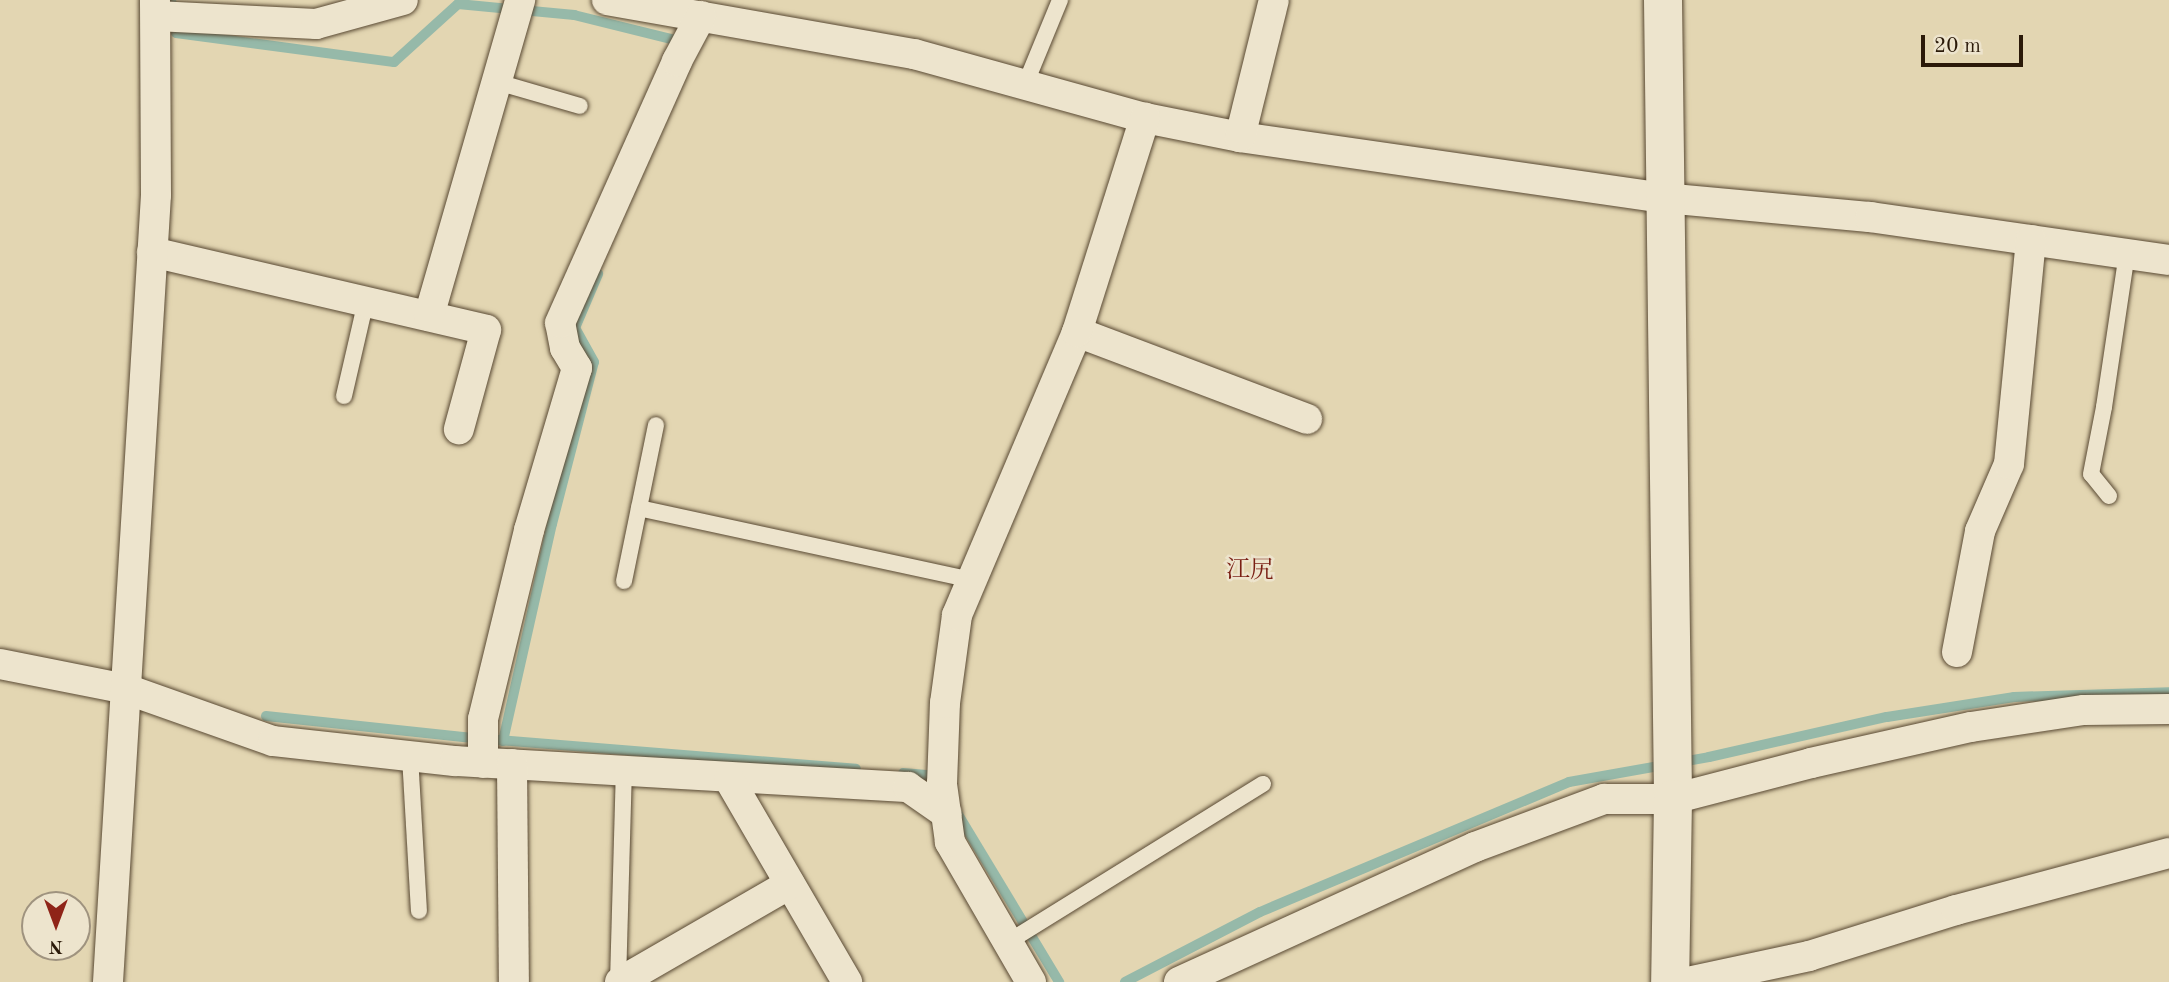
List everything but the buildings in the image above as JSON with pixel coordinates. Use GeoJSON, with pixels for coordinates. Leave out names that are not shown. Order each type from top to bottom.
{"type":"FeatureCollection","features":[{"type":"Feature","properties":{"kind":"street"},"geometry":{"type":"LineString","coordinates":[[108,982],[152,252],[155,8],[316,24],[375,4],[403,0]]}},
{"type":"Feature","properties":{"kind":"street"},"geometry":{"type":"LineString","coordinates":[[429,316],[520,0]]}},
{"type":"Feature","properties":{"kind":"street"},"geometry":{"type":"LineString","coordinates":[[607,0],[914,54],[1145,118],[1240,137],[1664,198],[1870,216],[2169,260]]}},
{"type":"Feature","properties":{"kind":"street"},"geometry":{"type":"LineString","coordinates":[[1240,137],[1274,0]]}},
{"type":"Feature","properties":{"kind":"street"},"geometry":{"type":"LineString","coordinates":[[1663,0],[1672,775],[1670,982]]}},
{"type":"Feature","properties":{"kind":"street"},"geometry":{"type":"LineString","coordinates":[[514,982],[498,764],[483,719],[529,530],[577,368],[565,348],[560,323],[677,61],[701,16]]}},
{"type":"Feature","properties":{"kind":"street"},"geometry":{"type":"LineString","coordinates":[[1031,982],[950,842],[942,784],[945,703],[957,615],[1077,332],[1145,118]]}},
{"type":"Feature","properties":{"kind":"street"},"geometry":{"type":"LineString","coordinates":[[1956,652],[1980,531],[2009,464],[2031,240]]}},
{"type":"Feature","properties":{"kind":"street"},"geometry":{"type":"LineString","coordinates":[[152,252],[486,330],[459,429]]}},
{"type":"Feature","properties":{"kind":"street"},"geometry":{"type":"LineString","coordinates":[[1077,332],[1307,419]]}},
{"type":"Feature","properties":{"kind":"street"},"geometry":{"type":"LineString","coordinates":[[0,664],[126,689],[273,741],[498,764],[908,787],[947,814]]}},
{"type":"Feature","properties":{"kind":"street"},"geometry":{"type":"LineString","coordinates":[[1179,982],[1488,842],[1672,775],[1811,763],[1971,727],[2084,710],[2169,709]]}},
{"type":"Feature","properties":{"kind":"street"},"geometry":{"type":"LineString","coordinates":[[729,779],[847,982]]}},
{"type":"Feature","properties":{"kind":"street"},"geometry":{"type":"LineString","coordinates":[[1688,982],[1809,956],[1956,910],[2169,853]]}},
{"type":"Feature","properties":{"kind":"street"},"geometry":{"type":"LineString","coordinates":[[619,982],[790,884]]}},
{"type":"Feature","properties":{"kind":"lane"},"geometry":{"type":"LineString","coordinates":[[1025,85],[1060,0]]}},
{"type":"Feature","properties":{"kind":"lane"},"geometry":{"type":"LineString","coordinates":[[497,82],[580,106]]}},
{"type":"Feature","properties":{"kind":"lane"},"geometry":{"type":"LineString","coordinates":[[2109,496],[2091,474],[2127,253]]}},
{"type":"Feature","properties":{"kind":"lane"},"geometry":{"type":"LineString","coordinates":[[344,396],[366,301]]}},
{"type":"Feature","properties":{"kind":"lane"},"geometry":{"type":"LineString","coordinates":[[624,581],[656,425]]}},
{"type":"Feature","properties":{"kind":"lane"},"geometry":{"type":"LineString","coordinates":[[639,508],[972,580]]}},
{"type":"Feature","properties":{"kind":"lane"},"geometry":{"type":"LineString","coordinates":[[410,756],[419,911]]}},
{"type":"Feature","properties":{"kind":"lane"},"geometry":{"type":"LineString","coordinates":[[619,982],[624,772]]}},
{"type":"Feature","properties":{"kind":"lane"},"geometry":{"type":"LineString","coordinates":[[1008,943],[1263,784]]}},
{"type":"Feature","properties":{"kind":"waterway"},"geometry":{"type":"LineString","coordinates":[[171,0],[176,33],[394,62],[458,4],[574,15],[683,42]]}},
{"type":"Feature","properties":{"kind":"waterway"},"geometry":{"type":"LineString","coordinates":[[503,741],[552,524],[594,362],[575,328],[598,274]]}},
{"type":"Feature","properties":{"kind":"waterway"},"geometry":{"type":"LineString","coordinates":[[1125,982],[1260,912],[1569,782],[1709,757],[1887,717],[2014,697],[2169,692]]}},
{"type":"Feature","properties":{"kind":"waterway"},"geometry":{"type":"LineString","coordinates":[[266,716],[482,739]]}},
{"type":"Feature","properties":{"kind":"waterway"},"geometry":{"type":"LineString","coordinates":[[498,740],[856,769]]}},
{"type":"Feature","properties":{"kind":"waterway"},"geometry":{"type":"LineString","coordinates":[[903,773],[935,776],[937,780]]}},
{"type":"Feature","properties":{"kind":"waterway"},"geometry":{"type":"LineString","coordinates":[[956,811],[1059,982]]}},
{"type":"Feature","properties":{"kind":"district","name":"江尻"},"geometry":{"type":"Point","coordinates":[1250,572]}}]}
